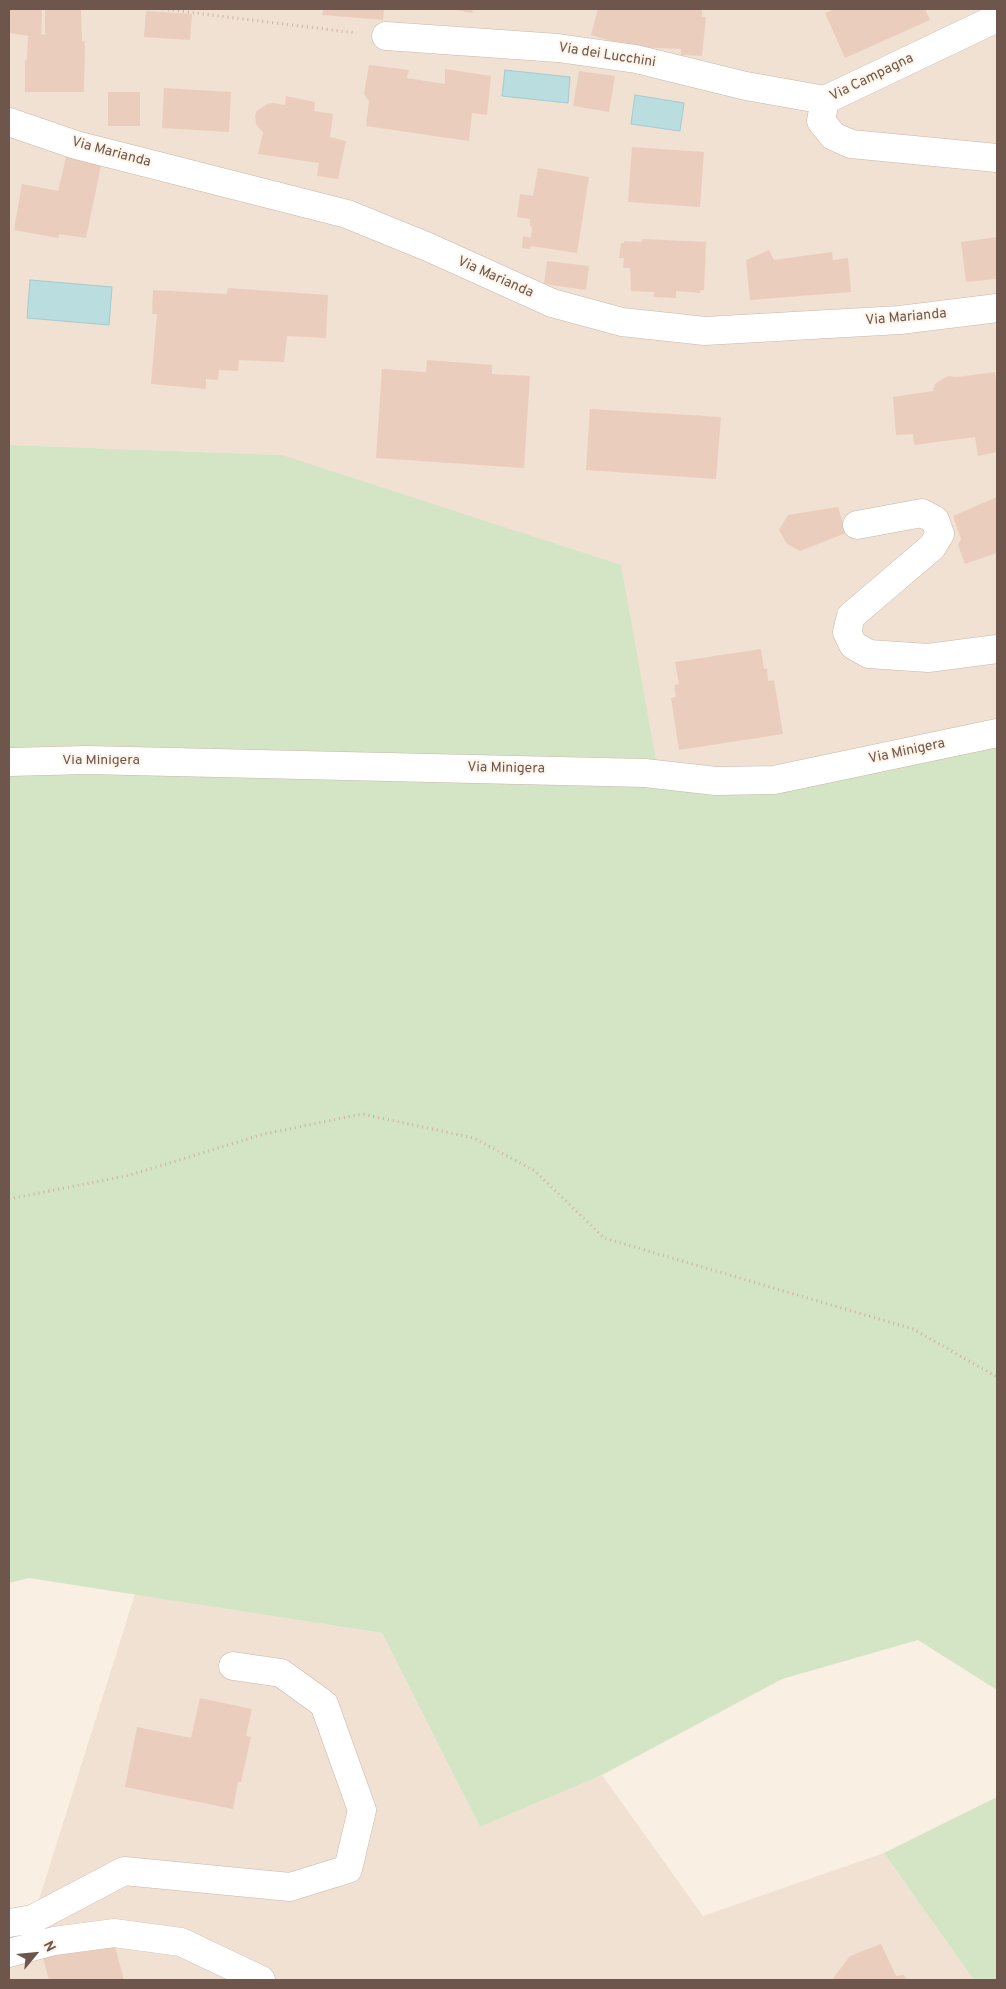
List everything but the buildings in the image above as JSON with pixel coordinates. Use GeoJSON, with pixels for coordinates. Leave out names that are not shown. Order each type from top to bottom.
{"type":"FeatureCollection","features":[{"type":"Feature","properties":{"kind":"street","name":"Via Campagna"},"geometry":{"type":"LineString","coordinates":[[997,18],[825,100],[821,121],[833,136],[851,144],[997,158]]}},
{"type":"Feature","properties":{"kind":"street","name":"Via dei Lucchini"},"geometry":{"type":"LineString","coordinates":[[386,36],[558,48],[636,59],[746,86],[825,100]]}},
{"type":"Feature","properties":{"kind":"street","name":"Via Marianda"},"geometry":{"type":"LineString","coordinates":[[9,122],[76,144],[347,214],[428,247],[552,303],[622,322],[705,331],[900,320],[997,308]]}},
{"type":"Feature","properties":{"kind":"street"},"geometry":{"type":"LineString","coordinates":[[858,525],[922,513],[935,520],[940,534],[932,547],[851,616],[847,632],[853,645],[869,654],[928,658],[997,649]]}},
{"type":"Feature","properties":{"kind":"street","name":"Via Minigera"},"geometry":{"type":"LineString","coordinates":[[9,762],[87,760],[635,772],[716,781],[774,780],[997,733]]}},
{"type":"Feature","properties":{"kind":"street"},"geometry":{"type":"LineString","coordinates":[[9,1923],[32,1919],[124,1870],[290,1887],[348,1869],[362,1810],[324,1704],[281,1673],[233,1666]]}},
{"type":"Feature","properties":{"kind":"street"},"geometry":{"type":"LineString","coordinates":[[9,1954],[54,1941],[114,1932],[181,1942],[261,1980]]}},
{"type":"Feature","properties":{"kind":"path"},"geometry":{"type":"LineString","coordinates":[[163,9],[386,36]]}},
{"type":"Feature","properties":{"kind":"path"},"geometry":{"type":"LineString","coordinates":[[9,1199],[130,1175],[264,1134],[362,1114],[474,1138],[535,1171],[604,1238],[913,1329],[997,1377]]}},
{"type":"Feature","properties":{"kind":"shaded area"},"geometry":{"type":"Polygon","coordinates":[[[9,9],[997,9],[997,733],[774,780],[656,761],[282,455],[9,445],[9,9]]]}},
{"type":"Feature","properties":{"kind":"shaded area"},"geometry":{"type":"Polygon","coordinates":[[[135,1594],[382,1633],[480,1827],[602,1775],[703,1916],[884,1853],[974,1980],[9,1980],[9,1923],[33,1919],[135,1594]]]}},
{"type":"Feature","properties":{"kind":"green space"},"geometry":{"type":"Polygon","coordinates":[[[9,445],[282,455],[621,565],[656,761],[716,781],[997,733],[997,1690],[918,1640],[782,1679],[602,1775],[480,1827],[382,1633],[29,1578],[9,1583],[9,445]]]}},
{"type":"Feature","properties":{"kind":"green space"},"geometry":{"type":"Polygon","coordinates":[[[997,1797],[997,1980],[974,1980],[884,1853],[997,1797]]]}},
{"type":"Feature","properties":{"kind":"water"},"geometry":{"type":"Polygon","coordinates":[[[505,70],[570,77],[568,103],[502,96],[505,70]]]}},
{"type":"Feature","properties":{"kind":"water"},"geometry":{"type":"Polygon","coordinates":[[[635,95],[684,103],[680,131],[631,124],[635,95]]]}},
{"type":"Feature","properties":{"kind":"water"},"geometry":{"type":"Polygon","coordinates":[[[30,280],[112,287],[109,325],[27,318],[30,280]]]}}]}
